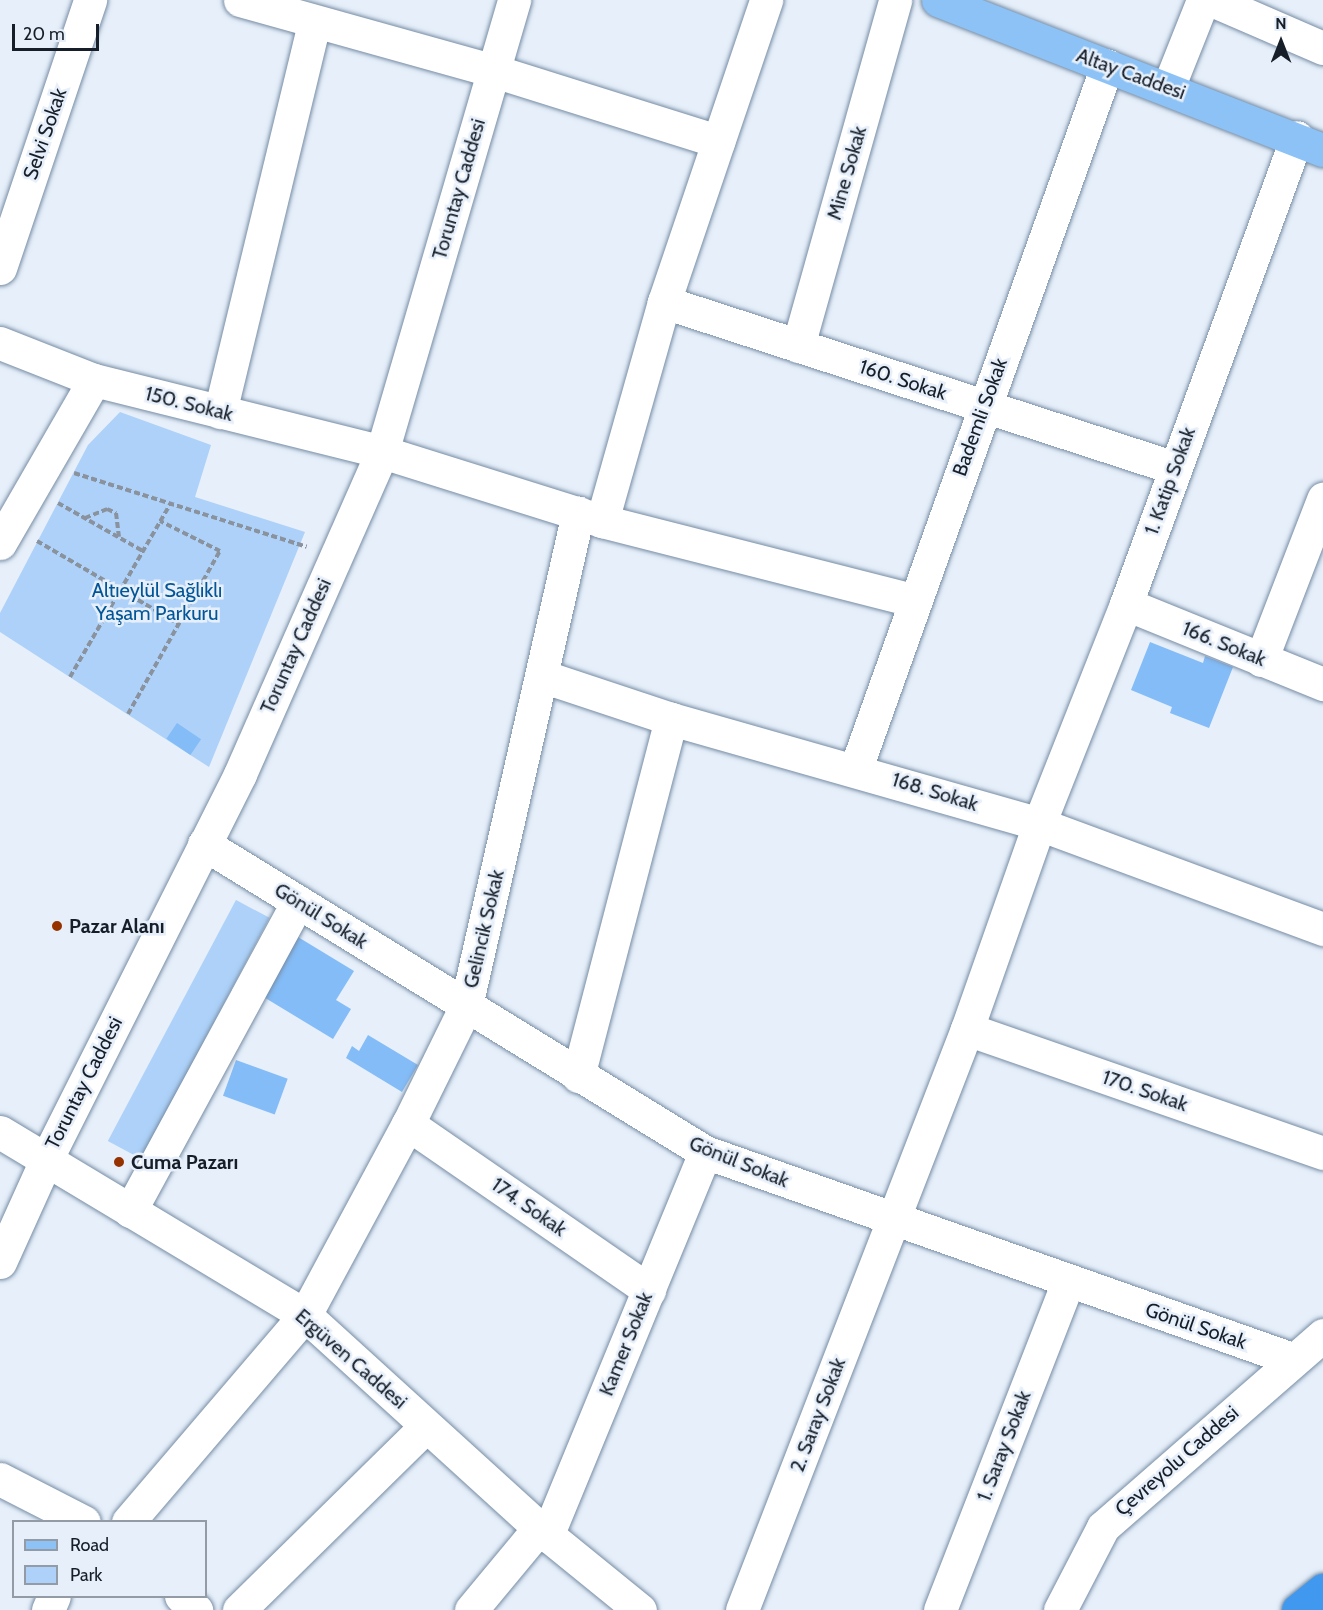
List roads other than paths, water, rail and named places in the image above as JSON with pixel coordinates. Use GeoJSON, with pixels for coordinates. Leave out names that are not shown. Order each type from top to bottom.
{"type":"FeatureCollection","features":[{"type":"Feature","properties":{"kind":"highway"},"geometry":{"type":"LineString","coordinates":[[1298,1610],[1323,1590]]}},
{"type":"Feature","properties":{"kind":"main road","name":"Altay Caddesi"},"geometry":{"type":"LineString","coordinates":[[958,3],[1107,66],[1168,87],[1310,143]]}},
{"type":"Feature","properties":{"kind":"street","name":"Selvi Sokak"},"geometry":{"type":"LineString","coordinates":[[0,268],[90,0]]}},
{"type":"Feature","properties":{"kind":"street"},"geometry":{"type":"LineString","coordinates":[[240,0],[314,23],[494,71],[718,141]]}},
{"type":"Feature","properties":{"kind":"street","name":"Toruntay Caddesi"},"geometry":{"type":"LineString","coordinates":[[0,1262],[46,1160],[204,844],[382,452],[514,0]]}},
{"type":"Feature","properties":{"kind":"street","name":"Gelincik Sokak"},"geometry":{"type":"LineString","coordinates":[[129,1520],[305,1315],[408,1124],[466,1006],[542,676],[590,517],[766,0]]}},
{"type":"Feature","properties":{"kind":"street","name":"Mine Sokak"},"geometry":{"type":"LineString","coordinates":[[798,346],[895,0]]}},
{"type":"Feature","properties":{"kind":"street"},"geometry":{"type":"LineString","coordinates":[[1168,87],[1203,0]]}},
{"type":"Feature","properties":{"kind":"street"},"geometry":{"type":"LineString","coordinates":[[1212,0],[1323,48]]}},
{"type":"Feature","properties":{"kind":"street"},"geometry":{"type":"LineString","coordinates":[[220,412],[314,23]]}},
{"type":"Feature","properties":{"kind":"street","name":"Bademli Sokak"},"geometry":{"type":"LineString","coordinates":[[856,768],[913,600],[1107,66]]}},
{"type":"Feature","properties":{"kind":"street","name":"1. Katip Sokak"},"geometry":{"type":"LineString","coordinates":[[967,1029],[1039,824],[1126,604],[1175,468],[1310,143]]}},
{"type":"Feature","properties":{"kind":"street","name":"160. Sokak"},"geometry":{"type":"LineString","coordinates":[[664,302],[1175,468]]}},
{"type":"Feature","properties":{"kind":"street","name":"150. Sokak"},"geometry":{"type":"LineString","coordinates":[[0,343],[94,380],[382,452],[590,517],[913,600]]}},
{"type":"Feature","properties":{"kind":"street"},"geometry":{"type":"LineString","coordinates":[[0,543],[94,380]]}},
{"type":"Feature","properties":{"kind":"street"},"geometry":{"type":"LineString","coordinates":[[1261,660],[1317,533],[1323,498]]}},
{"type":"Feature","properties":{"kind":"street","name":"166. Sokak"},"geometry":{"type":"LineString","coordinates":[[1126,604],[1323,684]]}},
{"type":"Feature","properties":{"kind":"street","name":"168. Sokak"},"geometry":{"type":"LineString","coordinates":[[542,676],[670,719],[856,768],[1039,824],[1323,929]]}},
{"type":"Feature","properties":{"kind":"street"},"geometry":{"type":"LineString","coordinates":[[578,1076],[670,719]]}},
{"type":"Feature","properties":{"kind":"street","name":"Gönül Sokak"},"geometry":{"type":"LineString","coordinates":[[204,844],[705,1152],[893,1221],[1292,1359]]}},
{"type":"Feature","properties":{"kind":"street"},"geometry":{"type":"LineString","coordinates":[[130,1211],[298,902]]}},
{"type":"Feature","properties":{"kind":"street","name":"170. Sokak"},"geometry":{"type":"LineString","coordinates":[[967,1029],[1323,1153]]}},
{"type":"Feature","properties":{"kind":"street","name":"2. Saray Sokak"},"geometry":{"type":"LineString","coordinates":[[742,1610],[967,1029]]}},
{"type":"Feature","properties":{"kind":"street","name":"174. Sokak"},"geometry":{"type":"LineString","coordinates":[[408,1124],[649,1290]]}},
{"type":"Feature","properties":{"kind":"street","name":"Ergüven Caddesi"},"geometry":{"type":"LineString","coordinates":[[0,1132],[305,1315],[543,1532],[640,1610]]}},
{"type":"Feature","properties":{"kind":"street","name":"Kamer Sokak"},"geometry":{"type":"LineString","coordinates":[[471,1610],[543,1532],[649,1290],[705,1152]]}},
{"type":"Feature","properties":{"kind":"street","name":"1. Saray Sokak"},"geometry":{"type":"LineString","coordinates":[[940,1610],[1068,1282]]}},
{"type":"Feature","properties":{"kind":"street","name":"Çevreyolu Caddesi"},"geometry":{"type":"LineString","coordinates":[[1060,1610],[1102,1527],[1292,1359],[1323,1335]]}},
{"type":"Feature","properties":{"kind":"street"},"geometry":{"type":"LineString","coordinates":[[239,1610],[426,1426]]}},
{"type":"Feature","properties":{"kind":"street"},"geometry":{"type":"LineString","coordinates":[[0,1479],[82,1520]]}},
{"type":"Feature","properties":{"kind":"street"},"geometry":{"type":"LineString","coordinates":[[183,1598],[196,1610]]}},
{"type":"Feature","properties":{"kind":"place","name":"Pazar Alanı"},"geometry":{"type":"Point","coordinates":[57,926]}},
{"type":"Feature","properties":{"kind":"place","name":"Cuma Pazarı"},"geometry":{"type":"Point","coordinates":[119,1162]}},
{"type":"Feature","properties":{"kind":"park label","name":"Altıeylül Sağlıklı Yaşam Parkuru"},"geometry":{"type":"Point","coordinates":[157,602]}}]}
